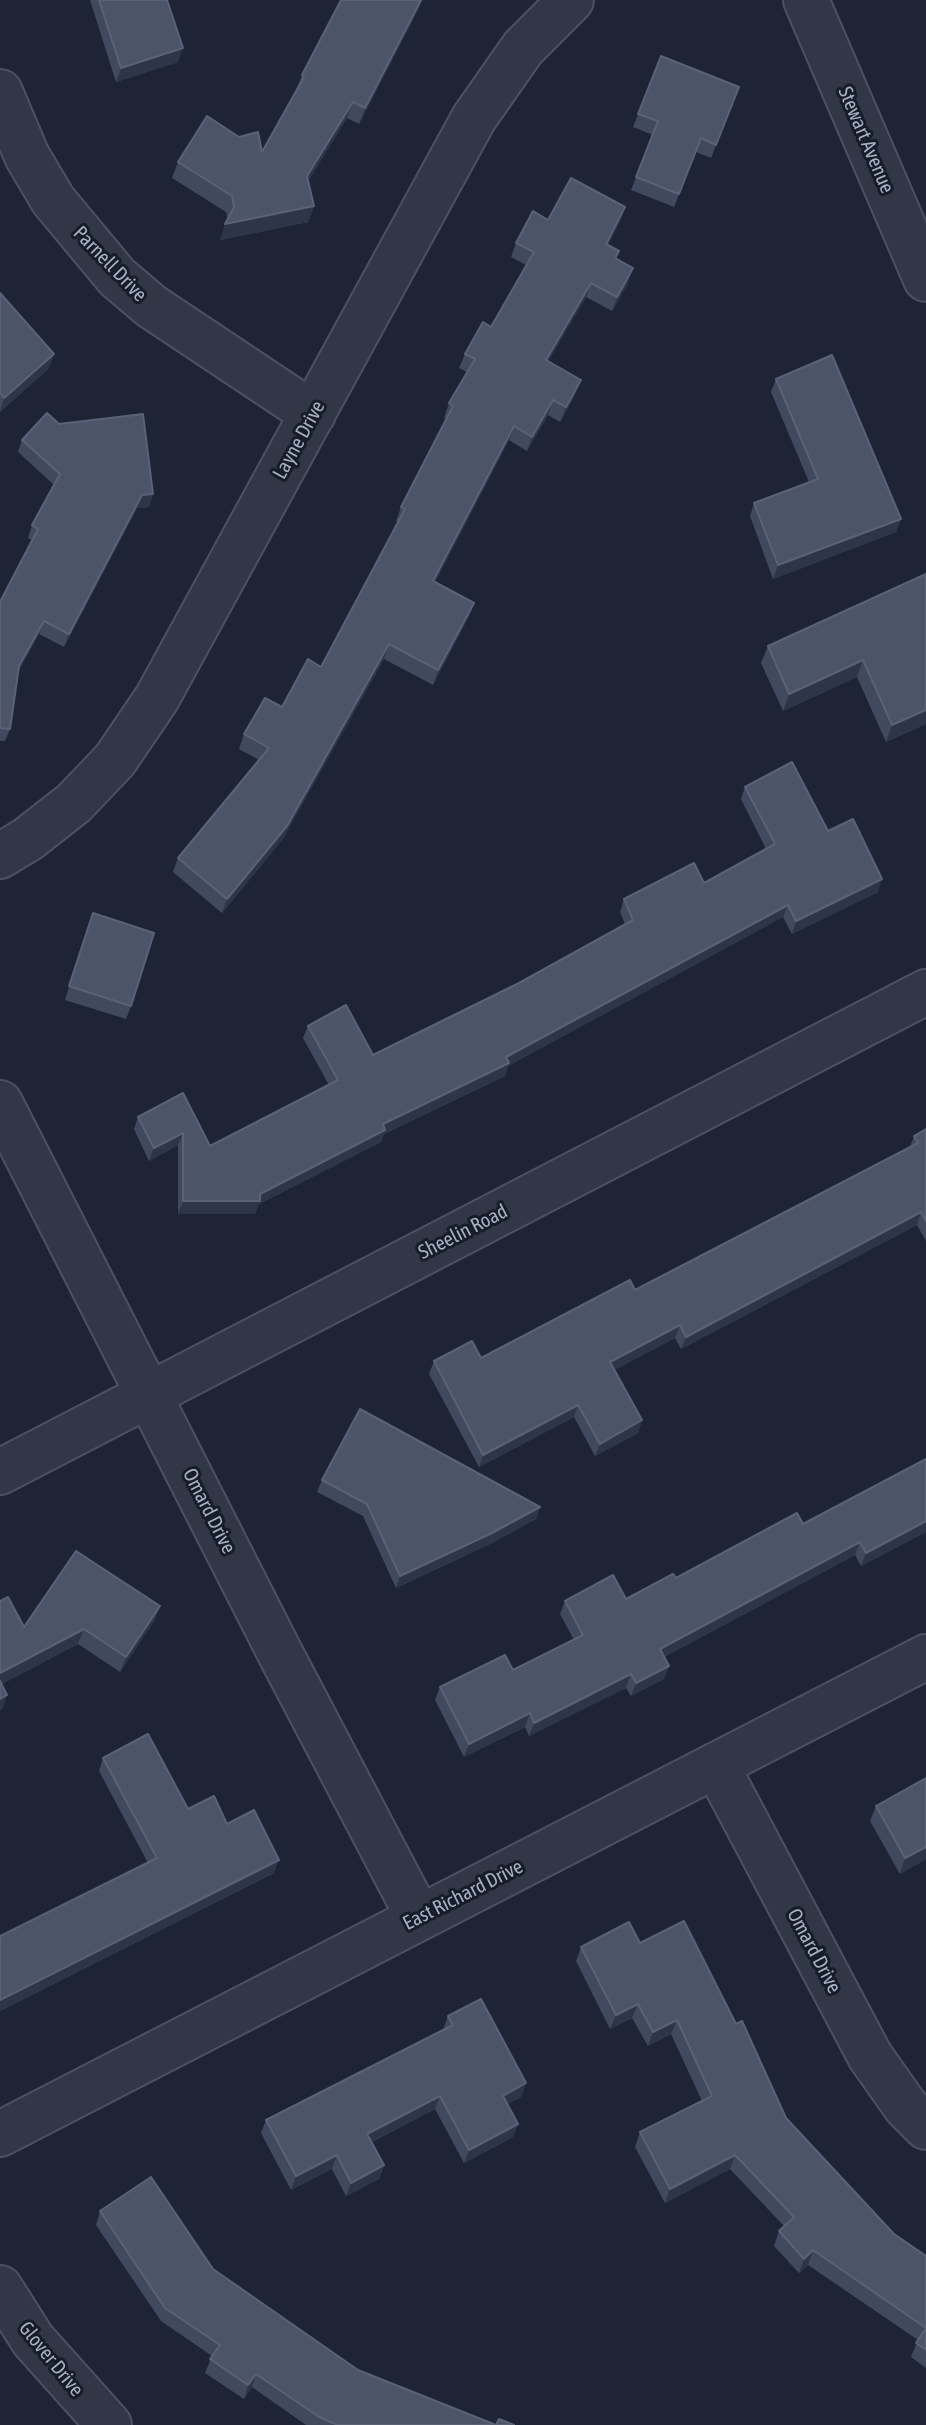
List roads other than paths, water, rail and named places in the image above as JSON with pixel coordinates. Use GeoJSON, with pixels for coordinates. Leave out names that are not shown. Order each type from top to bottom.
{"type":"FeatureCollection","features":[{"type":"Feature","properties":{"kind":"street","name":"Layne Drive"},"geometry":{"type":"LineString","coordinates":[[0,856],[28,839],[74,803],[115,760],[157,698],[474,118],[523,48],[571,0]]}},
{"type":"Feature","properties":{"kind":"street","name":"Stewart Avenue"},"geometry":{"type":"LineString","coordinates":[[806,0],[926,279]]}},
{"type":"Feature","properties":{"kind":"street","name":"Parnell Drive"},"geometry":{"type":"LineString","coordinates":[[0,92],[27,156],[53,200],[117,277],[151,306],[313,414]]}},
{"type":"Feature","properties":{"kind":"street","name":"Sheelin Road"},"geometry":{"type":"LineString","coordinates":[[0,1472],[926,992]]}},
{"type":"Feature","properties":{"kind":"street","name":"Omard Drive"},"geometry":{"type":"LineString","coordinates":[[0,1103],[280,1653],[419,1918]]}},
{"type":"Feature","properties":{"kind":"street","name":"East Richard Drive"},"geometry":{"type":"LineString","coordinates":[[0,2134],[926,1657]]}},
{"type":"Feature","properties":{"kind":"street","name":"Omard Drive"},"geometry":{"type":"LineString","coordinates":[[716,1765],[870,2056],[906,2107],[926,2127]]}},
{"type":"Feature","properties":{"kind":"street","name":"Glover Drive"},"geometry":{"type":"LineString","coordinates":[[0,2288],[33,2340],[109,2425]]}}]}
